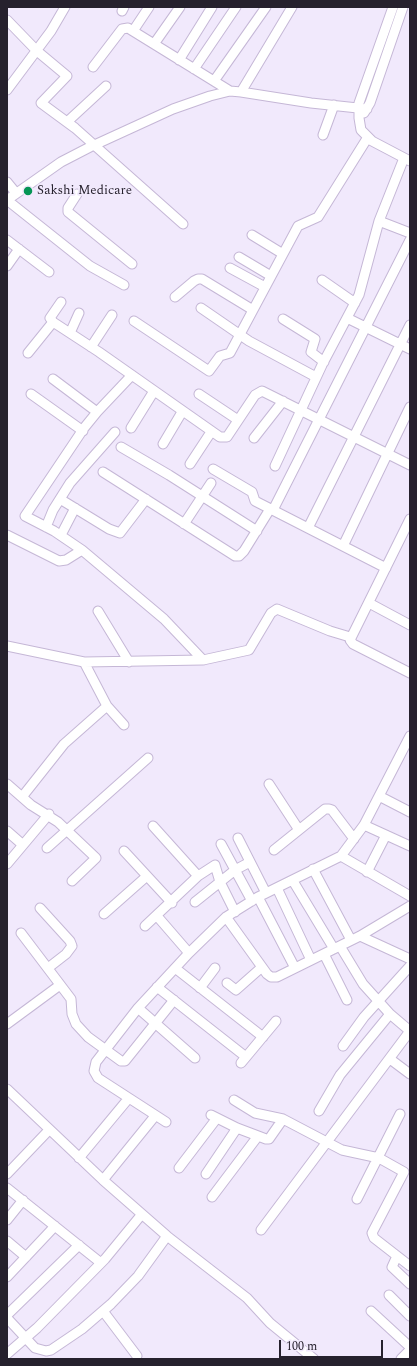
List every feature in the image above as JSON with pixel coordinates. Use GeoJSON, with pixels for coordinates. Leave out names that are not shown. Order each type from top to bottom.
{"type":"FeatureCollection","features":[{"type":"Feature","properties":{"kind":"street"},"geometry":{"type":"LineString","coordinates":[[7,90],[51,31],[65,7]]}},
{"type":"Feature","properties":{"kind":"street"},"geometry":{"type":"LineString","coordinates":[[133,31],[149,7]]}},
{"type":"Feature","properties":{"kind":"street"},"geometry":{"type":"LineString","coordinates":[[154,44],[180,7]]}},
{"type":"Feature","properties":{"kind":"street"},"geometry":{"type":"LineString","coordinates":[[179,60],[212,7]]}},
{"type":"Feature","properties":{"kind":"street"},"geometry":{"type":"LineString","coordinates":[[194,69],[236,7]]}},
{"type":"Feature","properties":{"kind":"street"},"geometry":{"type":"LineString","coordinates":[[214,81],[266,7]]}},
{"type":"Feature","properties":{"kind":"street"},"geometry":{"type":"LineString","coordinates":[[241,92],[292,7]]}},
{"type":"Feature","properties":{"kind":"street"},"geometry":{"type":"LineString","coordinates":[[275,466],[316,377],[355,303],[362,286],[380,221],[407,159],[372,141],[362,130],[359,118],[400,18],[403,7]]}},
{"type":"Feature","properties":{"kind":"street"},"geometry":{"type":"LineString","coordinates":[[363,109],[391,11],[400,18]]}},
{"type":"Feature","properties":{"kind":"street"},"geometry":{"type":"LineString","coordinates":[[7,20],[37,51],[67,76],[41,103],[67,122],[94,145],[182,224]]}},
{"type":"Feature","properties":{"kind":"street"},"geometry":{"type":"LineString","coordinates":[[93,67],[122,29],[128,28],[230,91]]}},
{"type":"Feature","properties":{"kind":"street"},"geometry":{"type":"LineString","coordinates":[[67,122],[106,86]]}},
{"type":"Feature","properties":{"kind":"street"},"geometry":{"type":"LineString","coordinates":[[124,285],[90,266],[7,200],[61,162],[94,145],[173,109],[210,96],[230,91],[363,109]]}},
{"type":"Feature","properties":{"kind":"street"},"geometry":{"type":"LineString","coordinates":[[324,135],[334,105]]}},
{"type":"Feature","properties":{"kind":"street"},"geometry":{"type":"LineString","coordinates":[[134,321],[154,340],[184,360],[209,371],[220,356],[230,353],[298,226],[318,217],[368,137]]}},
{"type":"Feature","properties":{"kind":"street"},"geometry":{"type":"LineString","coordinates":[[7,182],[16,193]]}},
{"type":"Feature","properties":{"kind":"street"},"geometry":{"type":"LineString","coordinates":[[77,194],[68,208],[68,212],[132,264]]}},
{"type":"Feature","properties":{"kind":"street"},"geometry":{"type":"LineString","coordinates":[[380,221],[410,233]]}},
{"type":"Feature","properties":{"kind":"street"},"geometry":{"type":"LineString","coordinates":[[252,234],[283,254]]}},
{"type":"Feature","properties":{"kind":"street"},"geometry":{"type":"LineString","coordinates":[[7,240],[49,272]]}},
{"type":"Feature","properties":{"kind":"street"},"geometry":{"type":"LineString","coordinates":[[103,472],[234,556],[241,555],[256,531],[272,510],[410,240]]}},
{"type":"Feature","properties":{"kind":"street"},"geometry":{"type":"LineString","coordinates":[[7,266],[19,249]]}},
{"type":"Feature","properties":{"kind":"street"},"geometry":{"type":"LineString","coordinates":[[239,257],[271,276]]}},
{"type":"Feature","properties":{"kind":"street"},"geometry":{"type":"LineString","coordinates":[[230,268],[265,287]]}},
{"type":"Feature","properties":{"kind":"street"},"geometry":{"type":"LineString","coordinates":[[175,297],[194,281],[202,279],[253,310]]}},
{"type":"Feature","properties":{"kind":"street"},"geometry":{"type":"LineString","coordinates":[[322,280],[355,303]]}},
{"type":"Feature","properties":{"kind":"street"},"geometry":{"type":"LineString","coordinates":[[61,302],[50,318],[52,322],[91,347],[211,432],[225,438],[259,392],[267,392],[300,411],[410,465]]}},
{"type":"Feature","properties":{"kind":"street"},"geometry":{"type":"LineString","coordinates":[[201,308],[269,353],[316,377]]}},
{"type":"Feature","properties":{"kind":"street"},"geometry":{"type":"LineString","coordinates":[[70,333],[79,313]]}},
{"type":"Feature","properties":{"kind":"street"},"geometry":{"type":"LineString","coordinates":[[91,347],[112,315]]}},
{"type":"Feature","properties":{"kind":"street"},"geometry":{"type":"LineString","coordinates":[[347,318],[410,349]]}},
{"type":"Feature","properties":{"kind":"street"},"geometry":{"type":"LineString","coordinates":[[283,319],[315,339],[311,352],[324,362]]}},
{"type":"Feature","properties":{"kind":"street"},"geometry":{"type":"LineString","coordinates":[[28,353],[52,322]]}},
{"type":"Feature","properties":{"kind":"street"},"geometry":{"type":"LineString","coordinates":[[308,528],[355,438],[410,325]]}},
{"type":"Feature","properties":{"kind":"street"},"geometry":{"type":"LineString","coordinates":[[132,376],[97,412],[25,516],[61,535],[82,550],[164,619],[203,660]]}},
{"type":"Feature","properties":{"kind":"street"},"geometry":{"type":"LineString","coordinates":[[53,379],[97,412]]}},
{"type":"Feature","properties":{"kind":"street"},"geometry":{"type":"LineString","coordinates":[[131,428],[154,392]]}},
{"type":"Feature","properties":{"kind":"street"},"geometry":{"type":"LineString","coordinates":[[32,394],[83,431]]}},
{"type":"Feature","properties":{"kind":"street"},"geometry":{"type":"LineString","coordinates":[[199,394],[238,420]]}},
{"type":"Feature","properties":{"kind":"street"},"geometry":{"type":"LineString","coordinates":[[254,438],[283,401]]}},
{"type":"Feature","properties":{"kind":"street"},"geometry":{"type":"LineString","coordinates":[[343,546],[410,407]]}},
{"type":"Feature","properties":{"kind":"street"},"geometry":{"type":"LineString","coordinates":[[163,444],[182,412]]}},
{"type":"Feature","properties":{"kind":"street"},"geometry":{"type":"LineString","coordinates":[[46,527],[53,510],[70,483],[115,432]]}},
{"type":"Feature","properties":{"kind":"street"},"geometry":{"type":"LineString","coordinates":[[190,464],[211,432]]}},
{"type":"Feature","properties":{"kind":"street"},"geometry":{"type":"LineString","coordinates":[[121,448],[169,475],[256,531]]}},
{"type":"Feature","properties":{"kind":"street"},"geometry":{"type":"LineString","coordinates":[[213,469],[252,492],[255,501],[386,568]]}},
{"type":"Feature","properties":{"kind":"street"},"geometry":{"type":"LineString","coordinates":[[184,524],[211,483]]}},
{"type":"Feature","properties":{"kind":"street"},"geometry":{"type":"LineString","coordinates":[[60,499],[109,529],[120,533],[146,499]]}},
{"type":"Feature","properties":{"kind":"street"},"geometry":{"type":"LineString","coordinates":[[61,535],[74,508]]}},
{"type":"Feature","properties":{"kind":"street"},"geometry":{"type":"LineString","coordinates":[[410,519],[369,603],[350,637],[353,644],[410,673]]}},
{"type":"Feature","properties":{"kind":"street"},"geometry":{"type":"LineString","coordinates":[[7,535],[59,561],[66,560],[82,550]]}},
{"type":"Feature","properties":{"kind":"street"},"geometry":{"type":"LineString","coordinates":[[369,603],[410,625]]}},
{"type":"Feature","properties":{"kind":"street"},"geometry":{"type":"LineString","coordinates":[[7,646],[68,660],[84,662],[203,660],[249,650],[271,613],[277,609],[330,631],[350,637]]}},
{"type":"Feature","properties":{"kind":"street"},"geometry":{"type":"LineString","coordinates":[[98,611],[129,662]]}},
{"type":"Feature","properties":{"kind":"street"},"geometry":{"type":"LineString","coordinates":[[84,662],[107,706],[124,726]]}},
{"type":"Feature","properties":{"kind":"street"},"geometry":{"type":"LineString","coordinates":[[22,797],[64,744],[107,706]]}},
{"type":"Feature","properties":{"kind":"street"},"geometry":{"type":"LineString","coordinates":[[166,1122],[98,1078],[94,1072],[96,1062],[138,1008],[189,953],[226,917],[259,897],[341,856],[364,825],[410,736]]}},
{"type":"Feature","properties":{"kind":"street"},"geometry":{"type":"LineString","coordinates":[[47,848],[148,758]]}},
{"type":"Feature","properties":{"kind":"street"},"geometry":{"type":"LineString","coordinates":[[7,784],[31,805],[49,814],[96,858],[72,881]]}},
{"type":"Feature","properties":{"kind":"street"},"geometry":{"type":"LineString","coordinates":[[269,784],[299,830]]}},
{"type":"Feature","properties":{"kind":"street"},"geometry":{"type":"LineString","coordinates":[[379,796],[409,810]]}},
{"type":"Feature","properties":{"kind":"street"},"geometry":{"type":"LineString","coordinates":[[274,850],[328,809],[332,810],[354,839]]}},
{"type":"Feature","properties":{"kind":"street"},"geometry":{"type":"LineString","coordinates":[[7,864],[49,814]]}},
{"type":"Feature","properties":{"kind":"street"},"geometry":{"type":"LineString","coordinates":[[364,825],[410,846]]}},
{"type":"Feature","properties":{"kind":"street"},"geometry":{"type":"LineString","coordinates":[[153,826],[198,876]]}},
{"type":"Feature","properties":{"kind":"street"},"geometry":{"type":"LineString","coordinates":[[7,831],[23,845]]}},
{"type":"Feature","properties":{"kind":"street"},"geometry":{"type":"LineString","coordinates":[[367,872],[386,836]]}},
{"type":"Feature","properties":{"kind":"street"},"geometry":{"type":"LineString","coordinates":[[238,838],[250,862],[259,897],[295,968]]}},
{"type":"Feature","properties":{"kind":"street"},"geometry":{"type":"LineString","coordinates":[[221,844],[235,870],[259,897]]}},
{"type":"Feature","properties":{"kind":"street"},"geometry":{"type":"LineString","coordinates":[[124,851],[172,903]]}},
{"type":"Feature","properties":{"kind":"street"},"geometry":{"type":"LineString","coordinates":[[341,856],[410,896]]}},
{"type":"Feature","properties":{"kind":"street"},"geometry":{"type":"LineString","coordinates":[[195,902],[235,870],[250,862]]}},
{"type":"Feature","properties":{"kind":"street"},"geometry":{"type":"LineString","coordinates":[[145,926],[172,903],[198,876],[213,865],[215,865],[220,882],[235,912]]}},
{"type":"Feature","properties":{"kind":"street"},"geometry":{"type":"LineString","coordinates":[[313,869],[351,940]]}},
{"type":"Feature","properties":{"kind":"street"},"geometry":{"type":"LineString","coordinates":[[104,914],[147,876]]}},
{"type":"Feature","properties":{"kind":"street"},"geometry":{"type":"LineString","coordinates":[[261,1230],[410,1031],[390,1014],[363,984],[337,948],[293,881]]}},
{"type":"Feature","properties":{"kind":"street"},"geometry":{"type":"LineString","coordinates":[[277,888],[311,960]]}},
{"type":"Feature","properties":{"kind":"street"},"geometry":{"type":"LineString","coordinates":[[226,917],[268,976],[277,977],[360,936],[410,906]]}},
{"type":"Feature","properties":{"kind":"street"},"geometry":{"type":"LineString","coordinates":[[40,908],[70,941],[72,946],[66,954],[48,968]]}},
{"type":"Feature","properties":{"kind":"street"},"geometry":{"type":"LineString","coordinates":[[157,916],[189,953]]}},
{"type":"Feature","properties":{"kind":"street"},"geometry":{"type":"LineString","coordinates":[[21,932],[71,1000],[72,1014],[76,1024],[88,1037],[106,1048],[121,1061],[125,1061],[174,1000]]}},
{"type":"Feature","properties":{"kind":"street"},"geometry":{"type":"LineString","coordinates":[[360,936],[410,959]]}},
{"type":"Feature","properties":{"kind":"street"},"geometry":{"type":"LineString","coordinates":[[324,954],[347,1000]]}},
{"type":"Feature","properties":{"kind":"street"},"geometry":{"type":"LineString","coordinates":[[342,1046],[364,1017],[410,966]]}},
{"type":"Feature","properties":{"kind":"street"},"geometry":{"type":"LineString","coordinates":[[227,983],[236,990],[262,967]]}},
{"type":"Feature","properties":{"kind":"street"},"geometry":{"type":"LineString","coordinates":[[175,968],[263,1037]]}},
{"type":"Feature","properties":{"kind":"street"},"geometry":{"type":"LineString","coordinates":[[200,988],[215,968]]}},
{"type":"Feature","properties":{"kind":"street"},"geometry":{"type":"LineString","coordinates":[[7,1024],[60,985]]}},
{"type":"Feature","properties":{"kind":"street"},"geometry":{"type":"LineString","coordinates":[[157,987],[243,1060],[276,1021]]}},
{"type":"Feature","properties":{"kind":"street"},"geometry":{"type":"LineString","coordinates":[[138,1008],[195,1058]]}},
{"type":"Feature","properties":{"kind":"street"},"geometry":{"type":"LineString","coordinates":[[319,1111],[340,1075],[390,1014]]}},
{"type":"Feature","properties":{"kind":"street"},"geometry":{"type":"LineString","coordinates":[[390,1059],[410,1074]]}},
{"type":"Feature","properties":{"kind":"street"},"geometry":{"type":"LineString","coordinates":[[7,1089],[103,1180],[167,1236],[247,1298],[270,1323],[314,1359]]}},
{"type":"Feature","properties":{"kind":"street"},"geometry":{"type":"LineString","coordinates":[[79,1158],[128,1098]]}},
{"type":"Feature","properties":{"kind":"street"},"geometry":{"type":"LineString","coordinates":[[234,1100],[255,1113],[283,1119],[342,1150],[379,1158],[407,1174],[372,1233],[374,1238],[410,1266]]}},
{"type":"Feature","properties":{"kind":"street"},"geometry":{"type":"LineString","coordinates":[[357,1199],[400,1114]]}},
{"type":"Feature","properties":{"kind":"street"},"geometry":{"type":"LineString","coordinates":[[103,1180],[155,1116]]}},
{"type":"Feature","properties":{"kind":"street"},"geometry":{"type":"LineString","coordinates":[[179,1168],[214,1116],[237,1128],[268,1139],[283,1119]]}},
{"type":"Feature","properties":{"kind":"street"},"geometry":{"type":"LineString","coordinates":[[206,1174],[237,1128]]}},
{"type":"Feature","properties":{"kind":"street"},"geometry":{"type":"LineString","coordinates":[[7,1174],[49,1130]]}},
{"type":"Feature","properties":{"kind":"street"},"geometry":{"type":"LineString","coordinates":[[212,1197],[258,1136]]}},
{"type":"Feature","properties":{"kind":"street"},"geometry":{"type":"LineString","coordinates":[[7,1188],[101,1263]]}},
{"type":"Feature","properties":{"kind":"street"},"geometry":{"type":"LineString","coordinates":[[7,1220],[23,1200]]}},
{"type":"Feature","properties":{"kind":"street"},"geometry":{"type":"LineString","coordinates":[[7,1354],[25,1339],[101,1263],[142,1214]]}},
{"type":"Feature","properties":{"kind":"street"},"geometry":{"type":"LineString","coordinates":[[7,1278],[55,1226]]}},
{"type":"Feature","properties":{"kind":"street"},"geometry":{"type":"LineString","coordinates":[[79,1245],[7,1317],[25,1339],[40,1351],[51,1350],[82,1329],[103,1311],[138,1276],[167,1236]]}},
{"type":"Feature","properties":{"kind":"street"},"geometry":{"type":"LineString","coordinates":[[7,1241],[26,1257]]}},
{"type":"Feature","properties":{"kind":"street"},"geometry":{"type":"LineString","coordinates":[[397,1256],[392,1267],[410,1284]]}},
{"type":"Feature","properties":{"kind":"street"},"geometry":{"type":"LineString","coordinates":[[389,1295],[410,1316]]}},
{"type":"Feature","properties":{"kind":"street"},"geometry":{"type":"LineString","coordinates":[[103,1311],[136,1356]]}},
{"type":"Feature","properties":{"kind":"street"},"geometry":{"type":"LineString","coordinates":[[371,1311],[410,1348],[402,1359]]}},
{"type":"Feature","properties":{"kind":"place","name":"Sakshi Medicare"},"geometry":{"type":"Point","coordinates":[28,191]}}]}
